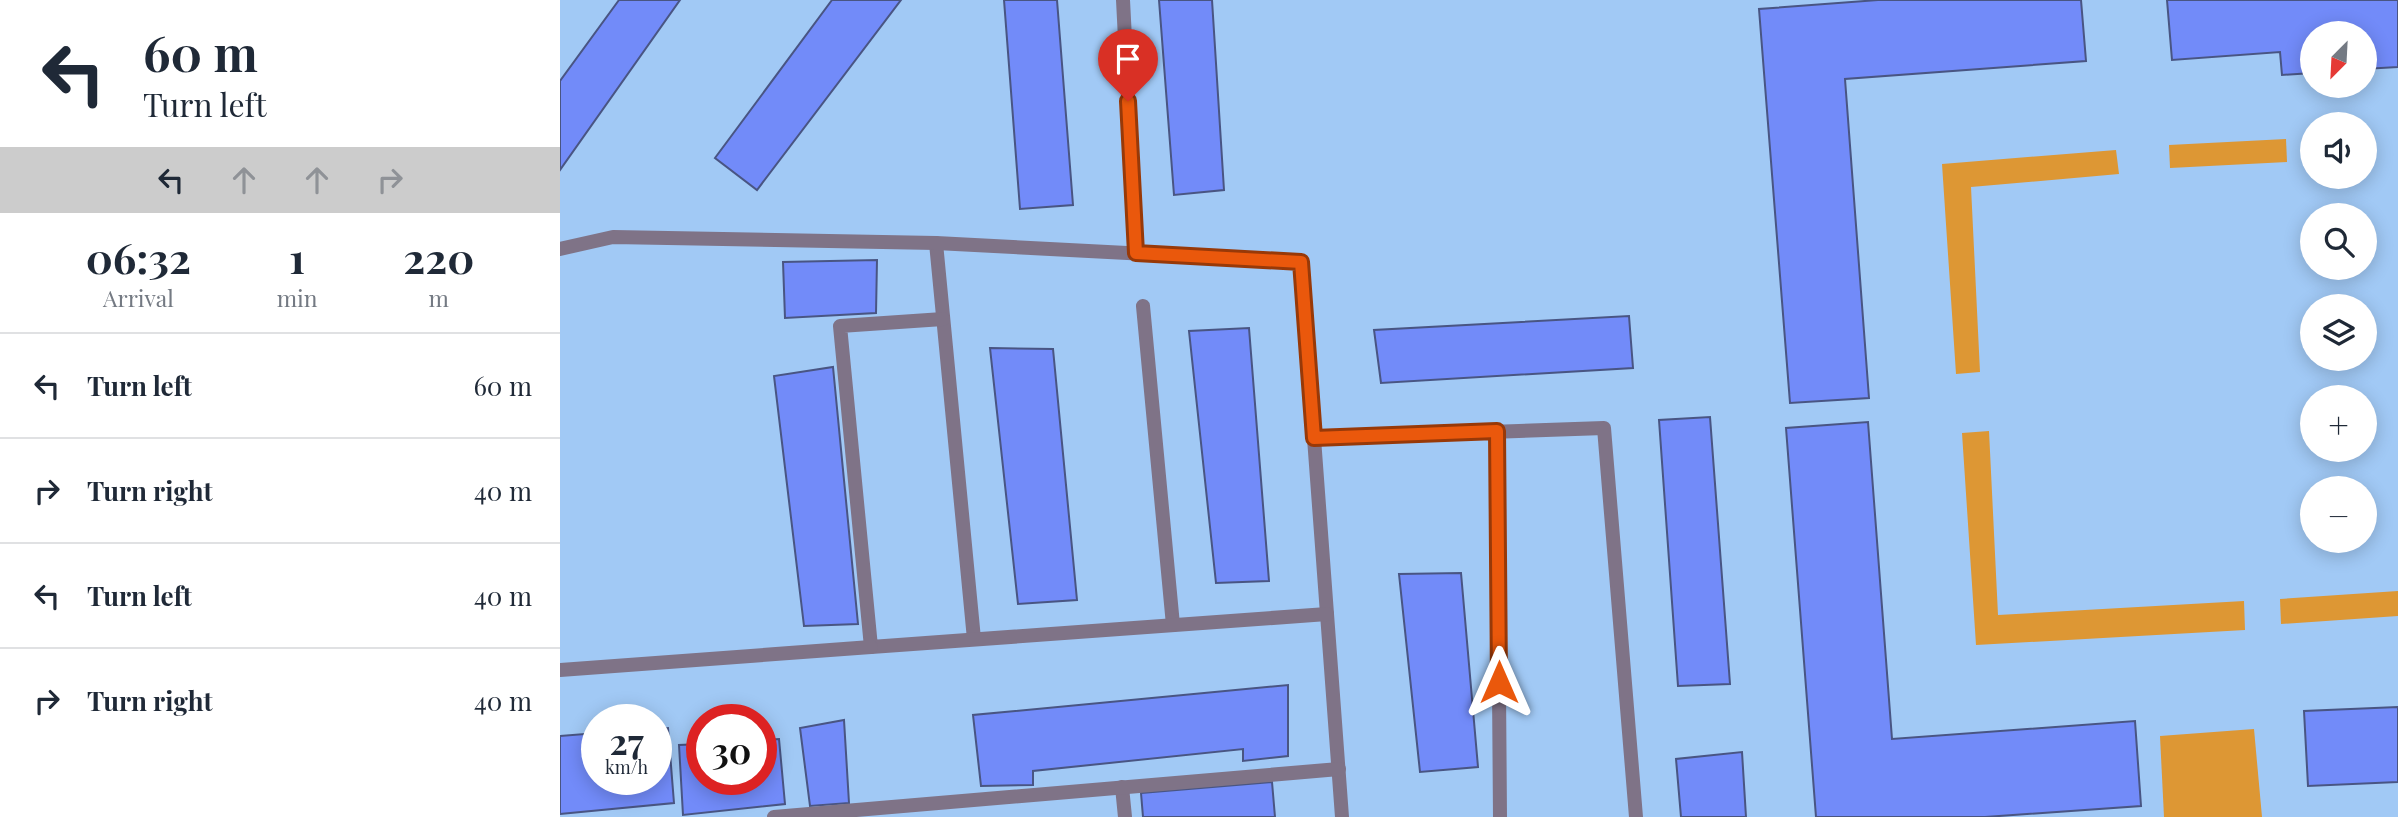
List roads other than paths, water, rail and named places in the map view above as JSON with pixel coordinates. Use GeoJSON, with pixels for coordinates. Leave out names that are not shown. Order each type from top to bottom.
{"type":"FeatureCollection","features":[{"type":"Feature","properties":{"kind":"street"},"geometry":{"type":"LineString","coordinates":[[1123,0],[1136,253]]}},
{"type":"Feature","properties":{"kind":"street"},"geometry":{"type":"LineString","coordinates":[[560,249],[613,237],[936,243],[1301,262],[1342,817]]}},
{"type":"Feature","properties":{"kind":"street"},"geometry":{"type":"LineString","coordinates":[[936,243],[974,639]]}},
{"type":"Feature","properties":{"kind":"street"},"geometry":{"type":"LineString","coordinates":[[1143,306],[1173,625]]}},
{"type":"Feature","properties":{"kind":"street"},"geometry":{"type":"LineString","coordinates":[[871,647],[840,326],[943,319]]}},
{"type":"Feature","properties":{"kind":"street"},"geometry":{"type":"LineString","coordinates":[[1314,438],[1604,428],[1636,817]]}},
{"type":"Feature","properties":{"kind":"street"},"geometry":{"type":"LineString","coordinates":[[1497,431],[1500,817]]}},
{"type":"Feature","properties":{"kind":"street"},"geometry":{"type":"LineString","coordinates":[[560,670],[1327,614]]}},
{"type":"Feature","properties":{"kind":"street"},"geometry":{"type":"LineString","coordinates":[[774,817],[1339,769]]}},
{"type":"Feature","properties":{"kind":"street"},"geometry":{"type":"LineString","coordinates":[[1122,787],[1125,817]]}}]}
